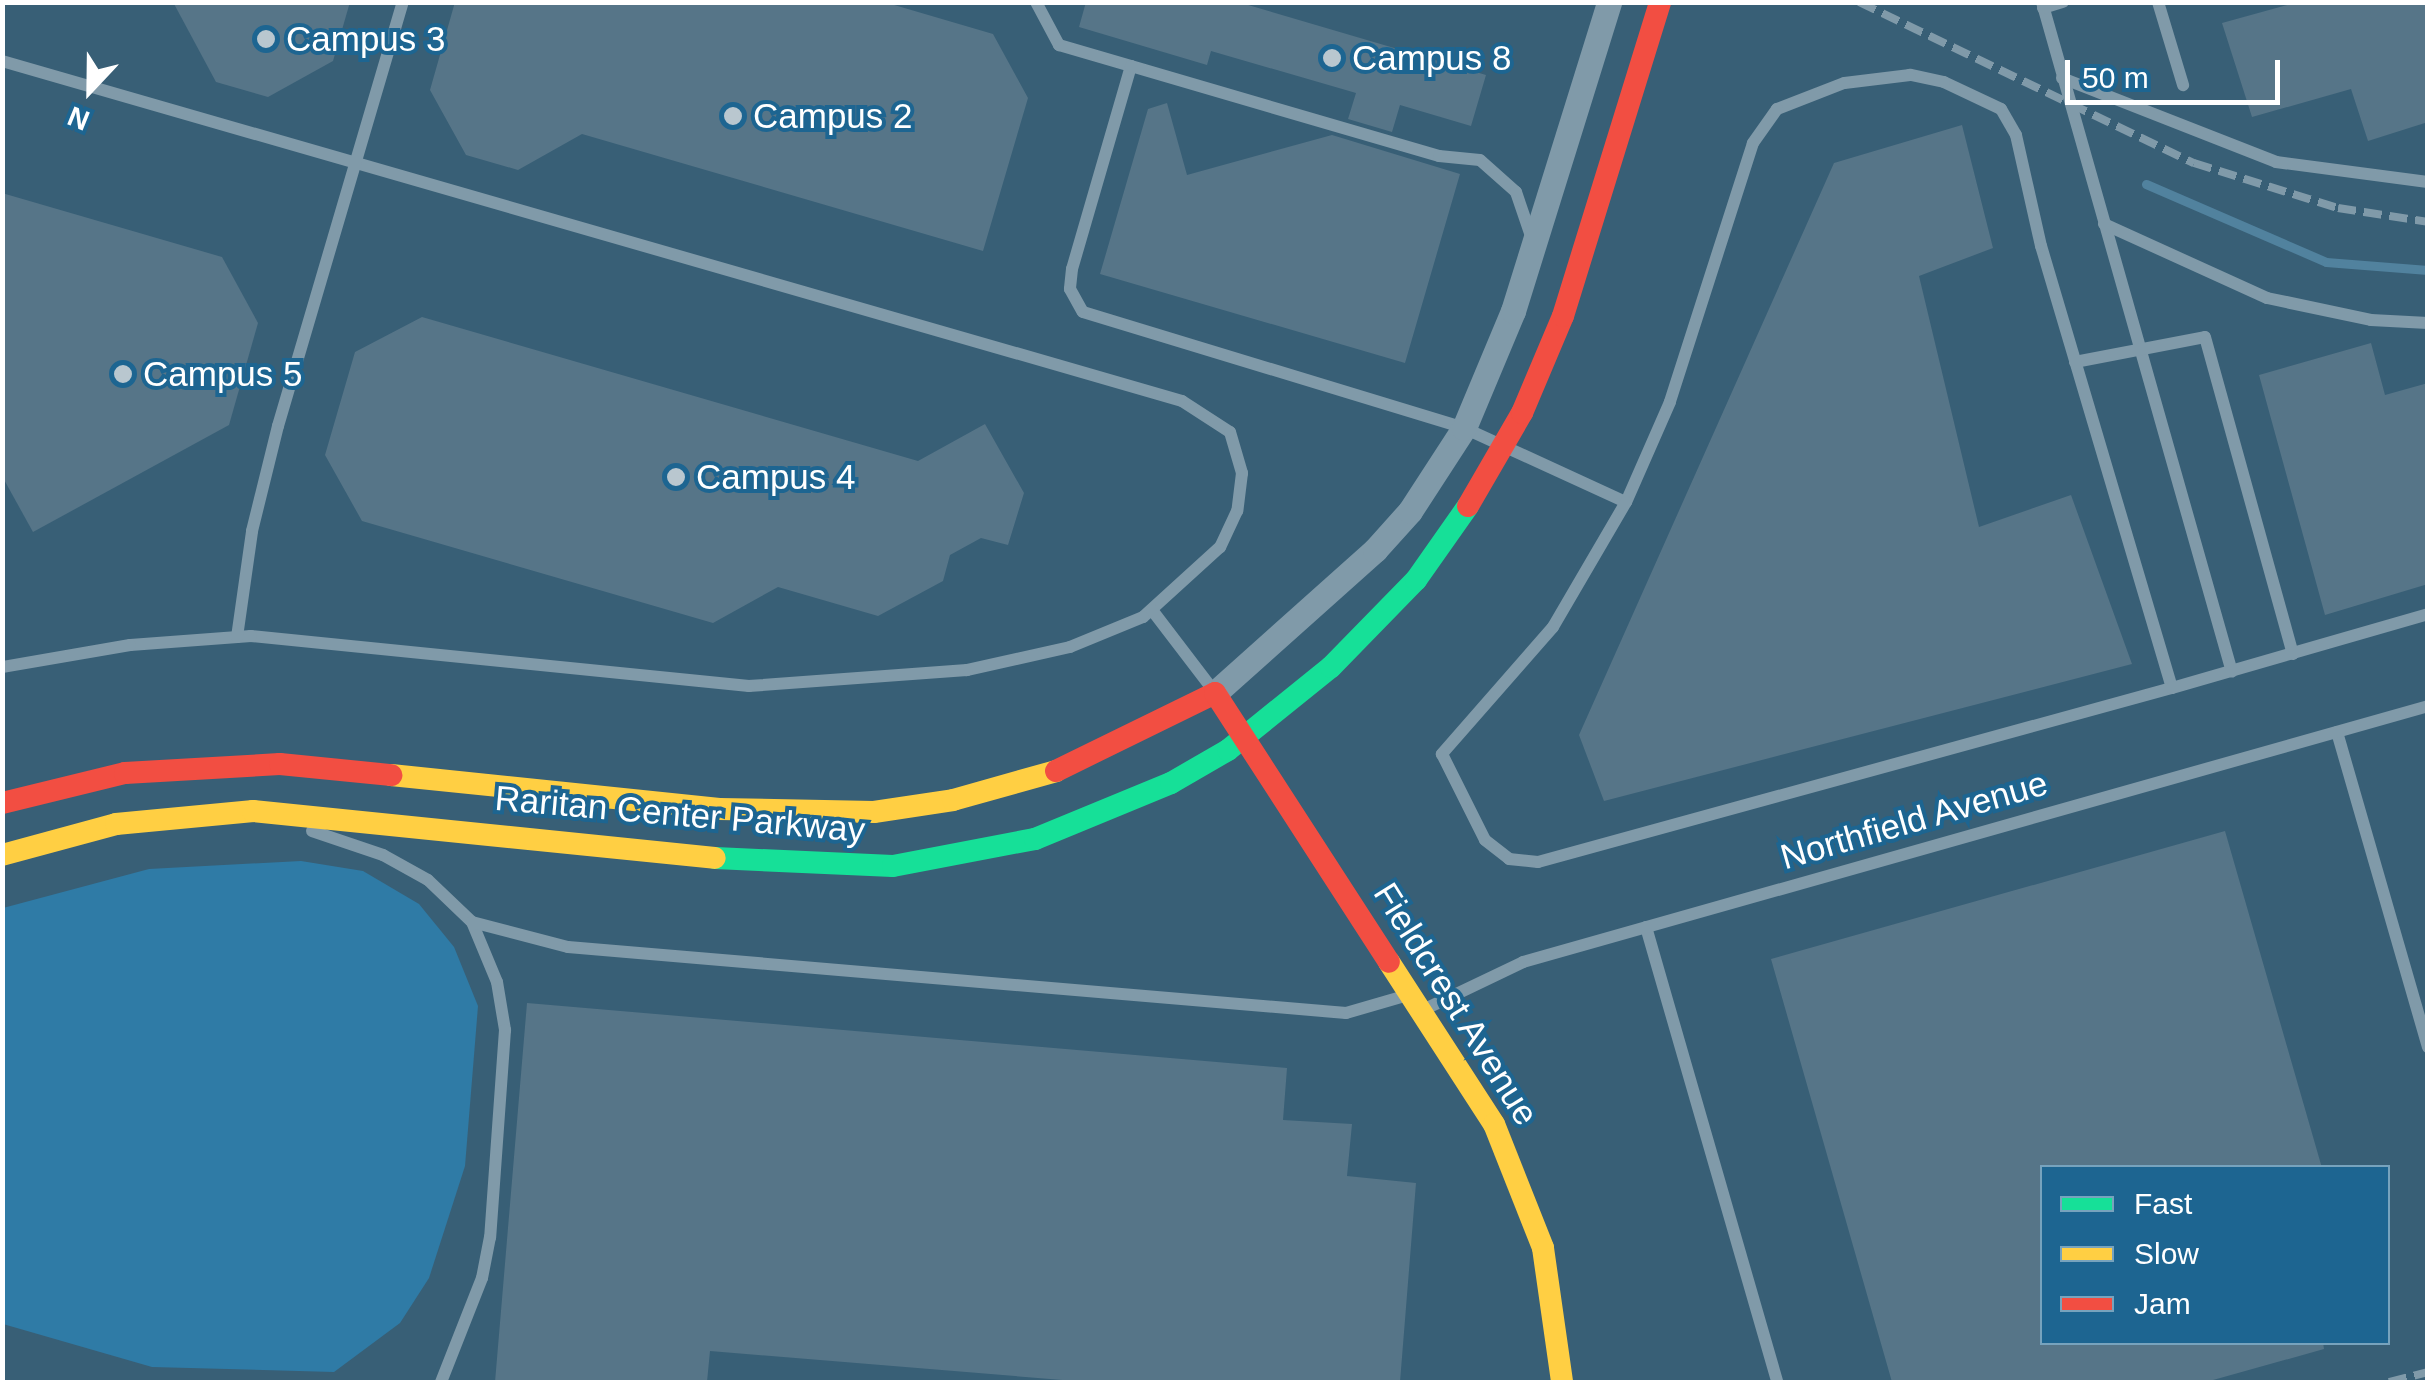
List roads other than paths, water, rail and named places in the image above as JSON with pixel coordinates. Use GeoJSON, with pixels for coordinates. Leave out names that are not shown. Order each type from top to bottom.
{"type":"FeatureCollection","features":[{"type":"Feature","properties":{"kind":"street","name":"Raritan Center Parkway"},"geometry":{"type":"LineString","coordinates":[[36,791],[176,766],[280,764],[719,809],[874,812],[954,800],[1068,768],[1161,726],[1215,693],[1375,550],[1410,511],[1464,428],[1529,262],[1609,2]]}},
{"type":"Feature","properties":{"kind":"street","name":"Raritan Center Parkway"},"geometry":{"type":"LineString","coordinates":[[2,856],[116,824],[253,812],[792,866],[893,866],[976,854],[1066,829],[1182,778],[1244,738],[1340,658],[1416,580],[1506,444],[1579,272],[1660,2]]}},
{"type":"Feature","properties":{"kind":"street","name":"Fieldcrest Avenue"},"geometry":{"type":"LineString","coordinates":[[1215,693],[1494,1124],[1526,1196],[1548,1274],[1562,1382]]}},
{"type":"Feature","properties":{"kind":"street"},"geometry":{"type":"LineString","coordinates":[[2,800],[36,791]]}},
{"type":"Feature","properties":{"kind":"lane"},"geometry":{"type":"LineString","coordinates":[[237,637],[252,531],[278,426],[403,2]]}},
{"type":"Feature","properties":{"kind":"lane"},"geometry":{"type":"LineString","coordinates":[[1036,2],[1059,45],[1438,156],[1480,160],[1522,204],[1531,230],[1529,262]]}},
{"type":"Feature","properties":{"kind":"lane"},"geometry":{"type":"LineString","coordinates":[[2063,2],[2042,5],[2232,672]]}},
{"type":"Feature","properties":{"kind":"lane"},"geometry":{"type":"LineString","coordinates":[[2158,2],[2183,85]]}},
{"type":"Feature","properties":{"kind":"lane"},"geometry":{"type":"LineString","coordinates":[[2,62],[1205,411],[1239,450],[1237,510],[1212,557],[1152,610],[1103,637],[1013,662],[801,686],[701,683],[237,637],[130,645],[2,667]]}},
{"type":"Feature","properties":{"kind":"lane"},"geometry":{"type":"LineString","coordinates":[[1131,66],[1072,269],[1070,288],[1084,312],[1464,428],[1626,502]]}},
{"type":"Feature","properties":{"kind":"lane"},"geometry":{"type":"LineString","coordinates":[[2172,688],[2075,362],[2016,135],[2001,108],[1944,82],[1910,75],[1844,83],[1777,109],[1753,143],[1670,402],[1626,502],[1553,627],[1442,754],[1485,840],[1509,858],[1538,862],[2232,672],[2428,614]]}},
{"type":"Feature","properties":{"kind":"lane"},"geometry":{"type":"LineString","coordinates":[[2062,78],[2276,162],[2428,182]]}},
{"type":"Feature","properties":{"kind":"lane"},"geometry":{"type":"LineString","coordinates":[[2104,224],[2267,298],[2371,320],[2428,323]]}},
{"type":"Feature","properties":{"kind":"lane"},"geometry":{"type":"LineString","coordinates":[[2075,362],[2205,337],[2293,654]]}},
{"type":"Feature","properties":{"kind":"lane"},"geometry":{"type":"LineString","coordinates":[[1152,610],[1215,693]]}},
{"type":"Feature","properties":{"kind":"lane","name":"Northfield Avenue"},"geometry":{"type":"LineString","coordinates":[[472,922],[568,947],[1346,1012],[1418,1002],[1485,974],[2428,706]]}},
{"type":"Feature","properties":{"kind":"lane"},"geometry":{"type":"LineString","coordinates":[[2337,732],[2428,1047]]}},
{"type":"Feature","properties":{"kind":"lane"},"geometry":{"type":"LineString","coordinates":[[253,812],[404,864],[472,922],[497,982],[505,1030],[490,1238],[482,1278],[441,1382]]}},
{"type":"Feature","properties":{"kind":"lane"},"geometry":{"type":"LineString","coordinates":[[1646,927],[1776,1382]]}},
{"type":"Feature","properties":{"kind":"waterway"},"geometry":{"type":"LineString","coordinates":[[2146,184],[2326,262],[2428,270]]}},
{"type":"Feature","properties":{"kind":"railway"},"geometry":{"type":"LineString","coordinates":[[1859,2],[2194,163],[2338,208],[2428,222]]}},
{"type":"Feature","properties":{"kind":"railway"},"geometry":{"type":"LineString","coordinates":[[2389,1382],[2428,1372]]}},
{"type":"Feature","properties":{"kind":"place","name":"Campus 3"},"geometry":{"type":"Point","coordinates":[266,39]}},
{"type":"Feature","properties":{"kind":"place","name":"Campus 8"},"geometry":{"type":"Point","coordinates":[1332,58]}},
{"type":"Feature","properties":{"kind":"place","name":"Campus 2"},"geometry":{"type":"Point","coordinates":[733,116]}},
{"type":"Feature","properties":{"kind":"place","name":"Campus 5"},"geometry":{"type":"Point","coordinates":[123,374]}},
{"type":"Feature","properties":{"kind":"place","name":"Campus 4"},"geometry":{"type":"Point","coordinates":[676,477]}}]}
